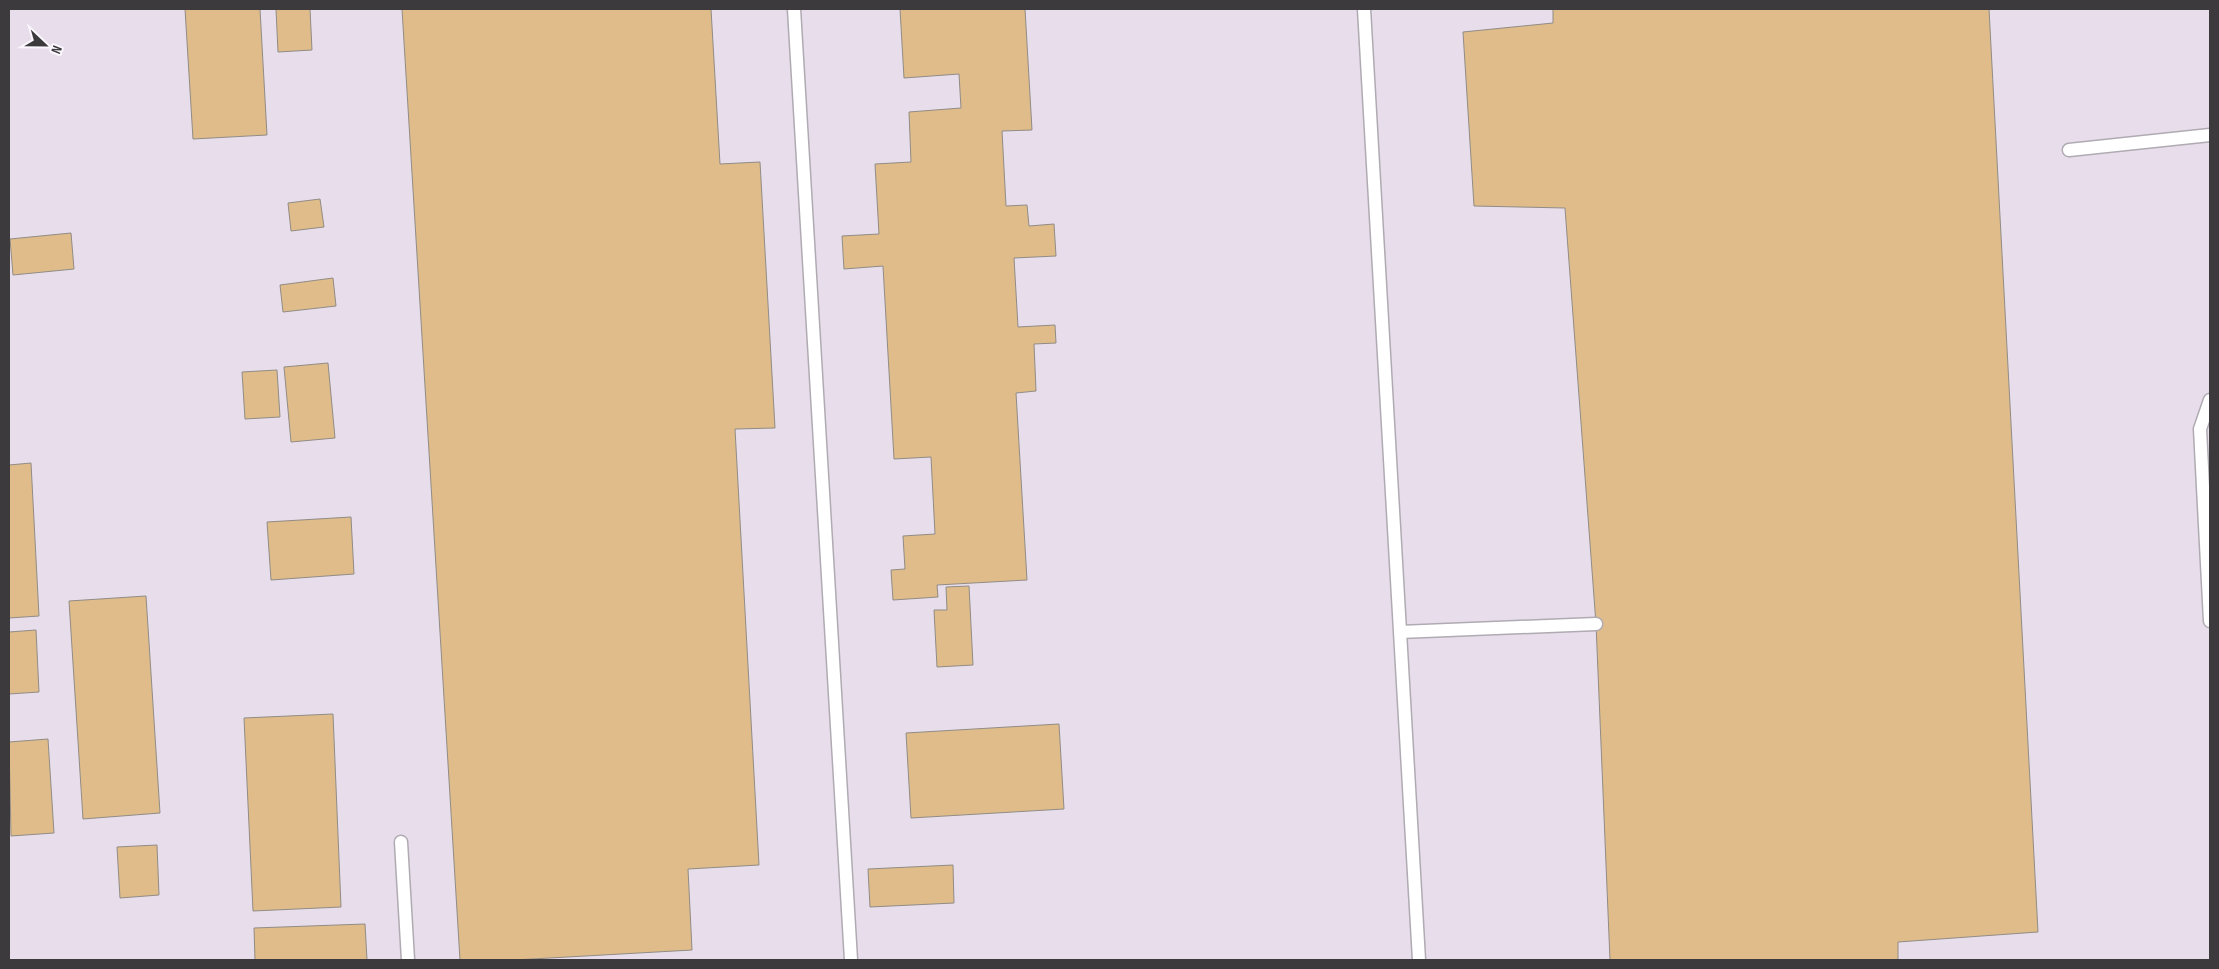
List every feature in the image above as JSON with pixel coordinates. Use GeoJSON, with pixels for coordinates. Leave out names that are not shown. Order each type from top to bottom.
{"type":"FeatureCollection","features":[{"type":"Feature","properties":{"kind":"lane"},"geometry":{"type":"LineString","coordinates":[[794,9],[851,960]]}},
{"type":"Feature","properties":{"kind":"lane"},"geometry":{"type":"LineString","coordinates":[[1364,9],[1419,960]]}},
{"type":"Feature","properties":{"kind":"lane"},"geometry":{"type":"LineString","coordinates":[[2068,150],[2210,136]]}},
{"type":"Feature","properties":{"kind":"lane"},"geometry":{"type":"LineString","coordinates":[[2210,400],[2200,429],[2210,621]]}},
{"type":"Feature","properties":{"kind":"lane"},"geometry":{"type":"LineString","coordinates":[[1400,632],[1596,624]]}},
{"type":"Feature","properties":{"kind":"lane"},"geometry":{"type":"LineString","coordinates":[[401,842],[408,960]]}},
{"type":"Feature","properties":{"kind":"shaded area"},"geometry":{"type":"Polygon","coordinates":[[[9,9],[2210,9],[2210,960],[9,960],[9,9]]]}},
{"type":"Feature","properties":{"kind":"building"},"geometry":{"type":"Polygon","coordinates":[[[185,9],[260,9],[267,135],[193,139],[185,9]]]}},
{"type":"Feature","properties":{"kind":"building"},"geometry":{"type":"Polygon","coordinates":[[[276,9],[310,9],[312,50],[278,52],[276,9]]]}},
{"type":"Feature","properties":{"kind":"building"},"geometry":{"type":"Polygon","coordinates":[[[402,9],[711,9],[720,164],[760,162],[775,428],[735,429],[759,865],[688,869],[692,950],[514,960],[460,960],[402,9]]]}},
{"type":"Feature","properties":{"kind":"building"},"geometry":{"type":"Polygon","coordinates":[[[900,9],[1025,9],[1032,130],[1002,131],[1006,206],[1027,205],[1029,226],[1054,224],[1056,256],[1014,258],[1018,327],[1055,325],[1056,343],[1034,344],[1036,391],[1016,393],[1027,580],[937,585],[938,597],[893,600],[891,570],[905,569],[903,536],[935,534],[931,457],[894,459],[883,266],[844,269],[842,236],[879,234],[875,164],[911,162],[909,112],[961,108],[959,74],[904,78],[900,9]]]}},
{"type":"Feature","properties":{"kind":"building"},"geometry":{"type":"Polygon","coordinates":[[[1553,9],[1989,9],[2038,932],[1898,942],[1898,960],[1610,960],[1596,624],[1565,208],[1474,206],[1463,32],[1553,23],[1553,9]]]}},
{"type":"Feature","properties":{"kind":"building"},"geometry":{"type":"Polygon","coordinates":[[[320,199],[324,227],[291,231],[288,203],[320,199]]]}},
{"type":"Feature","properties":{"kind":"building"},"geometry":{"type":"Polygon","coordinates":[[[71,233],[74,269],[13,275],[10,239],[71,233]]]}},
{"type":"Feature","properties":{"kind":"building"},"geometry":{"type":"Polygon","coordinates":[[[333,278],[336,306],[283,312],[280,285],[333,278]]]}},
{"type":"Feature","properties":{"kind":"building"},"geometry":{"type":"Polygon","coordinates":[[[328,363],[335,438],[291,442],[284,367],[328,363]]]}},
{"type":"Feature","properties":{"kind":"building"},"geometry":{"type":"Polygon","coordinates":[[[277,370],[280,417],[245,419],[242,372],[277,370]]]}},
{"type":"Feature","properties":{"kind":"building"},"geometry":{"type":"Polygon","coordinates":[[[31,463],[39,616],[9,618],[9,465],[31,463]]]}},
{"type":"Feature","properties":{"kind":"building"},"geometry":{"type":"Polygon","coordinates":[[[351,517],[354,574],[271,580],[267,522],[351,517]]]}},
{"type":"Feature","properties":{"kind":"building"},"geometry":{"type":"Polygon","coordinates":[[[969,586],[973,665],[937,667],[934,610],[947,610],[946,587],[969,586]]]}},
{"type":"Feature","properties":{"kind":"building"},"geometry":{"type":"Polygon","coordinates":[[[146,596],[160,813],[83,819],[69,601],[146,596]]]}},
{"type":"Feature","properties":{"kind":"building"},"geometry":{"type":"Polygon","coordinates":[[[36,630],[39,692],[9,694],[9,632],[36,630]]]}},
{"type":"Feature","properties":{"kind":"building"},"geometry":{"type":"Polygon","coordinates":[[[333,714],[341,907],[253,911],[244,718],[333,714]]]}},
{"type":"Feature","properties":{"kind":"building"},"geometry":{"type":"Polygon","coordinates":[[[1059,724],[1064,809],[911,818],[906,733],[1059,724]]]}},
{"type":"Feature","properties":{"kind":"building"},"geometry":{"type":"Polygon","coordinates":[[[48,739],[54,833],[11,836],[9,742],[48,739]]]}},
{"type":"Feature","properties":{"kind":"building"},"geometry":{"type":"Polygon","coordinates":[[[157,845],[159,895],[120,898],[117,847],[157,845]]]}},
{"type":"Feature","properties":{"kind":"building"},"geometry":{"type":"Polygon","coordinates":[[[953,865],[954,903],[870,907],[868,869],[953,865]]]}},
{"type":"Feature","properties":{"kind":"building"},"geometry":{"type":"Polygon","coordinates":[[[365,924],[367,960],[255,960],[254,928],[365,924]]]}}]}
